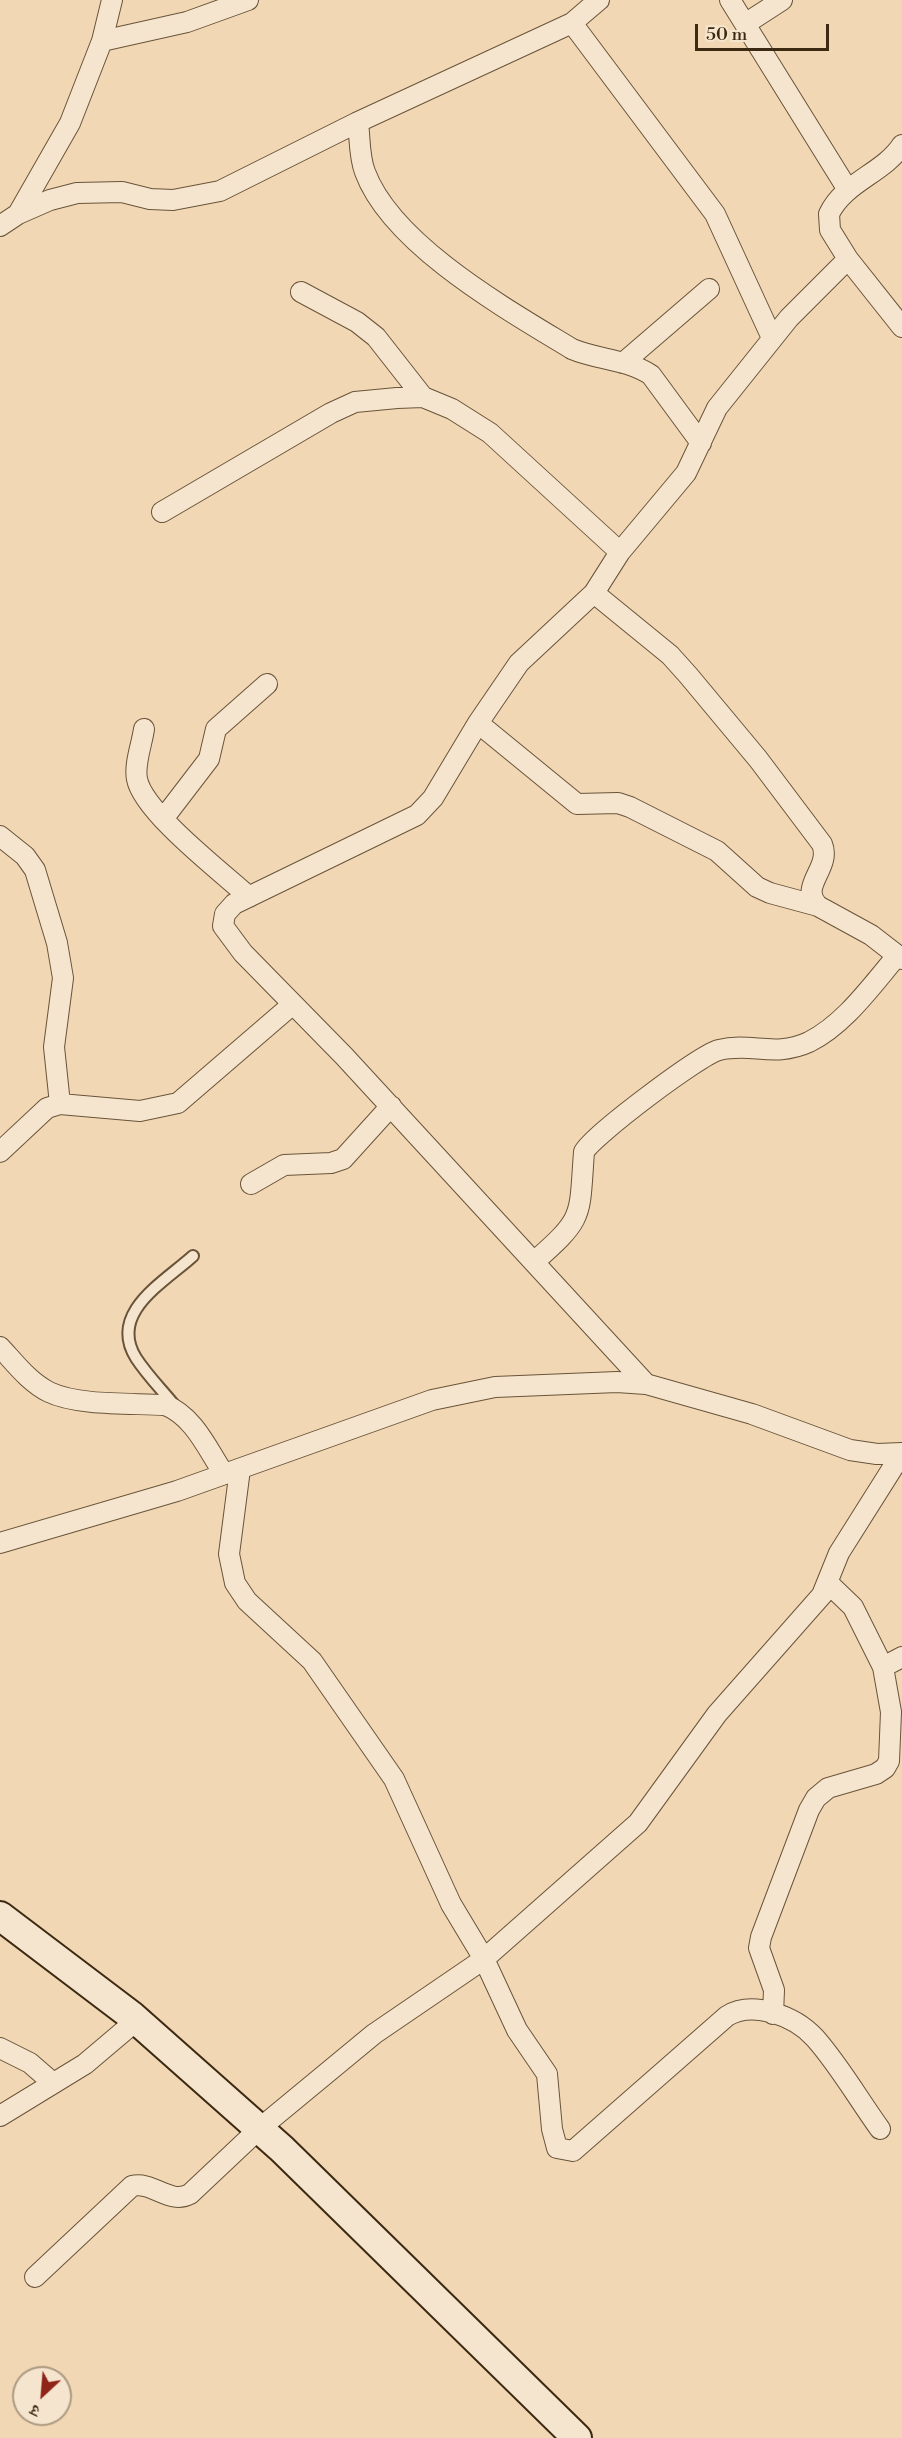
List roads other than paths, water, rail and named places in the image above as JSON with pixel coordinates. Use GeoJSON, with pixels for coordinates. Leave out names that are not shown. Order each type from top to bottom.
{"type":"FeatureCollection","features":[{"type":"Feature","properties":{"kind":"street"},"geometry":{"type":"LineString","coordinates":[[18,214],[61,142],[102,42],[112,0]]}},
{"type":"Feature","properties":{"kind":"street"},"geometry":{"type":"LineString","coordinates":[[102,42],[187,22],[248,0]]}},
{"type":"Feature","properties":{"kind":"street"},"geometry":{"type":"LineString","coordinates":[[0,226],[18,214],[50,200],[100,191],[122,192],[150,199],[173,200],[198,197],[220,190],[358,122],[572,23],[599,0]]}},
{"type":"Feature","properties":{"kind":"street"},"geometry":{"type":"LineString","coordinates":[[730,0],[848,190]]}},
{"type":"Feature","properties":{"kind":"street"},"geometry":{"type":"LineString","coordinates":[[745,24],[782,0]]}},
{"type":"Feature","properties":{"kind":"street"},"geometry":{"type":"LineString","coordinates":[[572,23],[715,214],[772,338]]}},
{"type":"Feature","properties":{"kind":"street"},"geometry":{"type":"LineString","coordinates":[[358,122],[365,172],[394,217],[420,245],[456,274],[572,349],[590,357],[640,368],[651,375],[701,443]]}},
{"type":"Feature","properties":{"kind":"street"},"geometry":{"type":"LineString","coordinates":[[902,145],[896,154],[848,190],[832,206],[827,221],[848,259],[902,327]]}},
{"type":"Feature","properties":{"kind":"street"},"geometry":{"type":"LineString","coordinates":[[646,1384],[390,1106],[243,953],[223,926],[225,914],[234,904],[417,815],[433,798],[478,723],[519,663],[594,593],[620,552],[686,473],[717,408],[789,318],[848,259]]}},
{"type":"Feature","properties":{"kind":"street"},"geometry":{"type":"LineString","coordinates":[[623,363],[709,289]]}},
{"type":"Feature","properties":{"kind":"street"},"geometry":{"type":"LineString","coordinates":[[301,292],[357,322],[376,337],[423,397]]}},
{"type":"Feature","properties":{"kind":"street"},"geometry":{"type":"LineString","coordinates":[[162,512],[331,413],[355,402],[423,397],[452,409],[490,433],[620,552]]}},
{"type":"Feature","properties":{"kind":"street"},"geometry":{"type":"LineString","coordinates":[[594,593],[670,655],[758,759],[822,844],[824,861],[810,892],[812,900],[818,906]]}},
{"type":"Feature","properties":{"kind":"street"},"geometry":{"type":"LineString","coordinates":[[163,819],[209,759],[216,729],[267,684]]}},
{"type":"Feature","properties":{"kind":"street"},"geometry":{"type":"LineString","coordinates":[[478,723],[577,804],[618,803],[630,807],[717,851],[758,887],[770,893],[818,906],[871,934],[900,958],[853,1006],[809,1042],[789,1050],[774,1051],[737,1047],[709,1053],[611,1124],[588,1144],[584,1152],[580,1211],[576,1221],[567,1233],[534,1262]]}},
{"type":"Feature","properties":{"kind":"street"},"geometry":{"type":"LineString","coordinates":[[144,729],[136,773],[137,782],[163,819],[249,897]]}},
{"type":"Feature","properties":{"kind":"street"},"geometry":{"type":"LineString","coordinates":[[0,836],[25,856],[35,870],[57,943],[63,978],[54,1047],[60,1104]]}},
{"type":"Feature","properties":{"kind":"street"},"geometry":{"type":"LineString","coordinates":[[0,1152],[41,1113],[60,1104],[140,1111],[178,1103],[293,1004]]}},
{"type":"Feature","properties":{"kind":"street"},"geometry":{"type":"LineString","coordinates":[[250,1185],[284,1165],[331,1163],[343,1159],[390,1106]]}},
{"type":"Feature","properties":{"kind":"street"},"geometry":{"type":"LineString","coordinates":[[0,1347],[30,1379],[50,1392],[75,1399],[165,1405],[178,1410],[232,1472],[229,1554],[236,1583],[247,1601],[312,1660],[394,1779],[441,1885],[483,1959],[517,2030],[547,2073],[554,2141],[557,2148],[564,2152],[573,2151],[727,2016],[738,2010],[750,2008],[773,2013],[804,2028],[815,2038],[880,2129]]}},
{"type":"Feature","properties":{"kind":"street"},"geometry":{"type":"LineString","coordinates":[[0,1544],[177,1491],[432,1400],[495,1387],[617,1382],[646,1384],[752,1414],[850,1450],[877,1454],[902,1453]]}},
{"type":"Feature","properties":{"kind":"street"},"geometry":{"type":"LineString","coordinates":[[35,2277],[132,2186],[139,2185],[168,2197],[182,2198],[202,2183],[259,2128],[374,2034],[483,1959],[638,1823],[717,1714],[822,1595],[839,1553],[902,1453]]}},
{"type":"Feature","properties":{"kind":"street"},"geometry":{"type":"LineString","coordinates":[[773,2013],[774,1990],[759,1948],[761,1937],[816,1798],[828,1788],[876,1774],[885,1768],[889,1761],[891,1712],[883,1666],[854,1607],[828,1583]]}},
{"type":"Feature","properties":{"kind":"street"},"geometry":{"type":"LineString","coordinates":[[883,1666],[902,1657]]}},
{"type":"Feature","properties":{"kind":"street"},"geometry":{"type":"LineString","coordinates":[[0,1916],[137,2020],[259,2128],[577,2438]]}},
{"type":"Feature","properties":{"kind":"street"},"geometry":{"type":"LineString","coordinates":[[0,2116],[92,2059],[137,2020]]}},
{"type":"Feature","properties":{"kind":"street"},"geometry":{"type":"LineString","coordinates":[[0,2048],[30,2063],[53,2083]]}},
{"type":"Feature","properties":{"kind":"lane"},"geometry":{"type":"LineString","coordinates":[[178,1410],[137,1359],[126,1334],[127,1324],[135,1309],[193,1256]]}}]}
